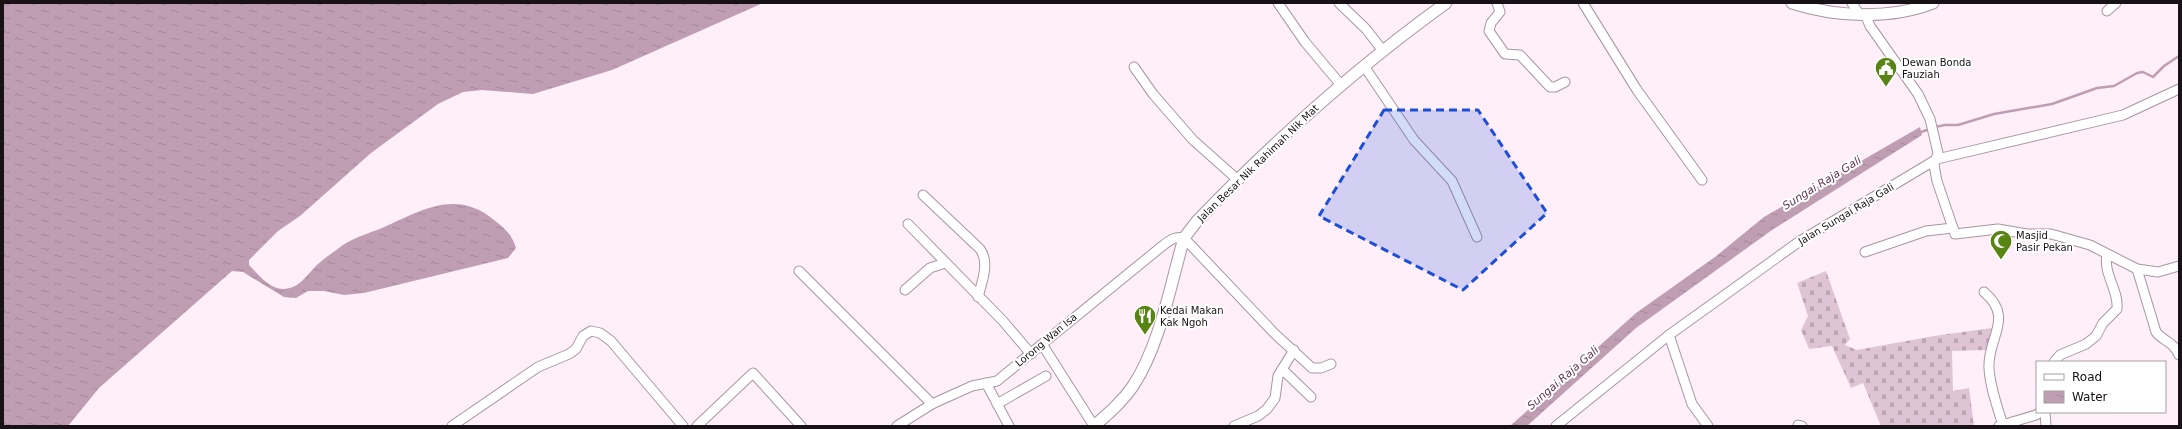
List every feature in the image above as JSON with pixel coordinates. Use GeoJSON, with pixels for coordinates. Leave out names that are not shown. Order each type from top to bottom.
{"type":"FeatureCollection","features":[{"type":"Feature","properties":{"kind":"street"},"geometry":{"type":"LineString","coordinates":[[1278,3],[1305,42],[1341,85]]}},
{"type":"Feature","properties":{"kind":"street"},"geometry":{"type":"LineString","coordinates":[[1339,3],[1366,29],[1383,51]]}},
{"type":"Feature","properties":{"kind":"street","name":"Jalan Besar Nik Rahimah Nik Mat"},"geometry":{"type":"LineString","coordinates":[[1094,426],[1117,406],[1132,387],[1147,362],[1184,238],[1197,221],[1290,129],[1364,66],[1446,3]]}},
{"type":"Feature","properties":{"kind":"street"},"geometry":{"type":"LineString","coordinates":[[1497,3],[1500,12],[1491,23],[1489,31],[1503,52],[1508,55],[1520,54],[1550,87],[1555,87],[1565,82]]}},
{"type":"Feature","properties":{"kind":"street"},"geometry":{"type":"LineString","coordinates":[[1583,3],[1637,90],[1702,180]]}},
{"type":"Feature","properties":{"kind":"street"},"geometry":{"type":"LineString","coordinates":[[1792,3],[1809,8],[1862,14],[1894,12],[1933,3]]}},
{"type":"Feature","properties":{"kind":"street"},"geometry":{"type":"LineString","coordinates":[[1852,3],[1862,14],[1918,94],[1930,118],[1937,148],[1937,159],[1934,165],[1937,181],[1955,234],[1998,229],[2027,234],[2051,234],[2077,241],[2137,269],[2158,272],[2179,266]]}},
{"type":"Feature","properties":{"kind":"street"},"geometry":{"type":"LineString","coordinates":[[2107,11],[2116,3]]}},
{"type":"Feature","properties":{"kind":"street"},"geometry":{"type":"LineString","coordinates":[[1364,66],[1414,140],[1452,181],[1477,237]]}},
{"type":"Feature","properties":{"kind":"street"},"geometry":{"type":"LineString","coordinates":[[1134,67],[1153,94],[1193,140],[1238,180]]}},
{"type":"Feature","properties":{"kind":"street","name":"Jalan Sungai Raja Gali"},"geometry":{"type":"LineString","coordinates":[[1556,426],[1669,335],[1803,239],[1937,159],[2123,115],[2179,89]]}},
{"type":"Feature","properties":{"kind":"street"},"geometry":{"type":"LineString","coordinates":[[923,195],[983,254],[985,266],[978,297]]}},
{"type":"Feature","properties":{"kind":"street"},"geometry":{"type":"LineString","coordinates":[[908,224],[1003,321],[1031,354]]}},
{"type":"Feature","properties":{"kind":"street"},"geometry":{"type":"LineString","coordinates":[[1864,252],[1926,231],[1953,228]]}},
{"type":"Feature","properties":{"kind":"street","name":"Lorong Wan Isa"},"geometry":{"type":"LineString","coordinates":[[897,426],[932,404],[972,386],[997,381],[1161,247],[1174,238],[1184,238]]}},
{"type":"Feature","properties":{"kind":"street"},"geometry":{"type":"LineString","coordinates":[[1184,238],[1271,330],[1312,368],[1321,368],[1331,364]]}},
{"type":"Feature","properties":{"kind":"street"},"geometry":{"type":"LineString","coordinates":[[2055,361],[2060,355],[2086,344],[2096,336],[2103,324],[2117,308],[2106,268],[2107,255]]}},
{"type":"Feature","properties":{"kind":"street"},"geometry":{"type":"LineString","coordinates":[[905,290],[930,268],[945,263]]}},
{"type":"Feature","properties":{"kind":"street"},"geometry":{"type":"LineString","coordinates":[[2137,269],[2156,332],[2160,338],[2171,342],[2179,355]]}},
{"type":"Feature","properties":{"kind":"street"},"geometry":{"type":"LineString","coordinates":[[799,271],[932,404]]}},
{"type":"Feature","properties":{"kind":"street"},"geometry":{"type":"LineString","coordinates":[[1984,292],[1994,303],[2000,322],[1990,354],[1989,370],[2001,425],[2039,413]]}},
{"type":"Feature","properties":{"kind":"street"},"geometry":{"type":"LineString","coordinates":[[452,426],[538,367],[576,349],[583,336],[591,331],[600,333],[611,342],[683,426]]}},
{"type":"Feature","properties":{"kind":"street"},"geometry":{"type":"LineString","coordinates":[[1669,335],[1692,404],[1708,426]]}},
{"type":"Feature","properties":{"kind":"street"},"geometry":{"type":"LineString","coordinates":[[1042,344],[1094,426]]}},
{"type":"Feature","properties":{"kind":"street"},"geometry":{"type":"LineString","coordinates":[[1234,426],[1258,416],[1267,409],[1274,398],[1278,376],[1294,350]]}},
{"type":"Feature","properties":{"kind":"street"},"geometry":{"type":"LineString","coordinates":[[1282,369],[1311,397]]}},
{"type":"Feature","properties":{"kind":"street"},"geometry":{"type":"LineString","coordinates":[[697,426],[753,373],[801,426]]}},
{"type":"Feature","properties":{"kind":"street"},"geometry":{"type":"LineString","coordinates":[[997,404],[1046,376]]}},
{"type":"Feature","properties":{"kind":"street"},"geometry":{"type":"LineString","coordinates":[[986,383],[1010,426]]}},
{"type":"Feature","properties":{"kind":"street"},"geometry":{"type":"LineString","coordinates":[[2045,413],[2046,426]]}},
{"type":"Feature","properties":{"kind":"highlighted area"},"geometry":{"type":"Polygon","coordinates":[[[1384,110],[1478,110],[1547,213],[1463,290],[1319,216],[1384,110]]]}},
{"type":"Feature","properties":{"kind":"green space"},"geometry":{"type":"Polygon","coordinates":[[[1826,271],[1850,339],[1845,345],[1857,350],[1934,336],[1992,328],[1986,350],[1952,351],[1953,391],[1969,388],[1974,426],[1881,426],[1863,383],[1851,388],[1832,346],[1809,349],[1801,330],[1808,316],[1797,283],[1826,271]]]}},
{"type":"Feature","properties":{"kind":"water"},"geometry":{"type":"Polygon","coordinates":[[[3,3],[763,3],[612,70],[533,94],[482,90],[463,92],[438,104],[371,153],[300,216],[278,231],[249,260],[249,265],[273,287],[283,289],[289,288],[299,284],[318,264],[347,242],[410,215],[438,206],[452,204],[466,205],[480,210],[505,229],[516,248],[508,258],[364,293],[344,295],[324,291],[308,291],[296,298],[284,297],[243,272],[232,271],[99,388],[68,426],[3,426],[3,3]]]}},
{"type":"Feature","properties":{"kind":"water"},"geometry":{"type":"Polygon","coordinates":[[[1920,127],[1922,135],[1772,230],[1636,328],[1527,426],[1510,426],[1636,313],[1715,257],[1764,217],[1920,127]]]}},
{"type":"Feature","properties":{"kind":"waterway","name":"Sungai Raja Gali"},"geometry":{"type":"LineString","coordinates":[[1935,127],[1958,125],[1994,114],[2052,104],[2097,88],[2114,86],[2137,73],[2143,72],[2153,77],[2164,66],[2179,56]]}},
{"type":"Feature","properties":{"kind":"waterway","name":"Sungai Raja Gali"},"geometry":{"type":"LineString","coordinates":[[1918,133],[1930,129]]}},
{"type":"Feature","properties":{"kind":"place","name":"Dewan Bonda Fauziah"},"geometry":{"type":"Point","coordinates":[1886,88]}},
{"type":"Feature","properties":{"kind":"place","name":"Masjid Pasir Pekan"},"geometry":{"type":"Point","coordinates":[2001,260]}},
{"type":"Feature","properties":{"kind":"place","name":"Kedai Makan Kak Ngoh"},"geometry":{"type":"Point","coordinates":[1145,336]}}]}
